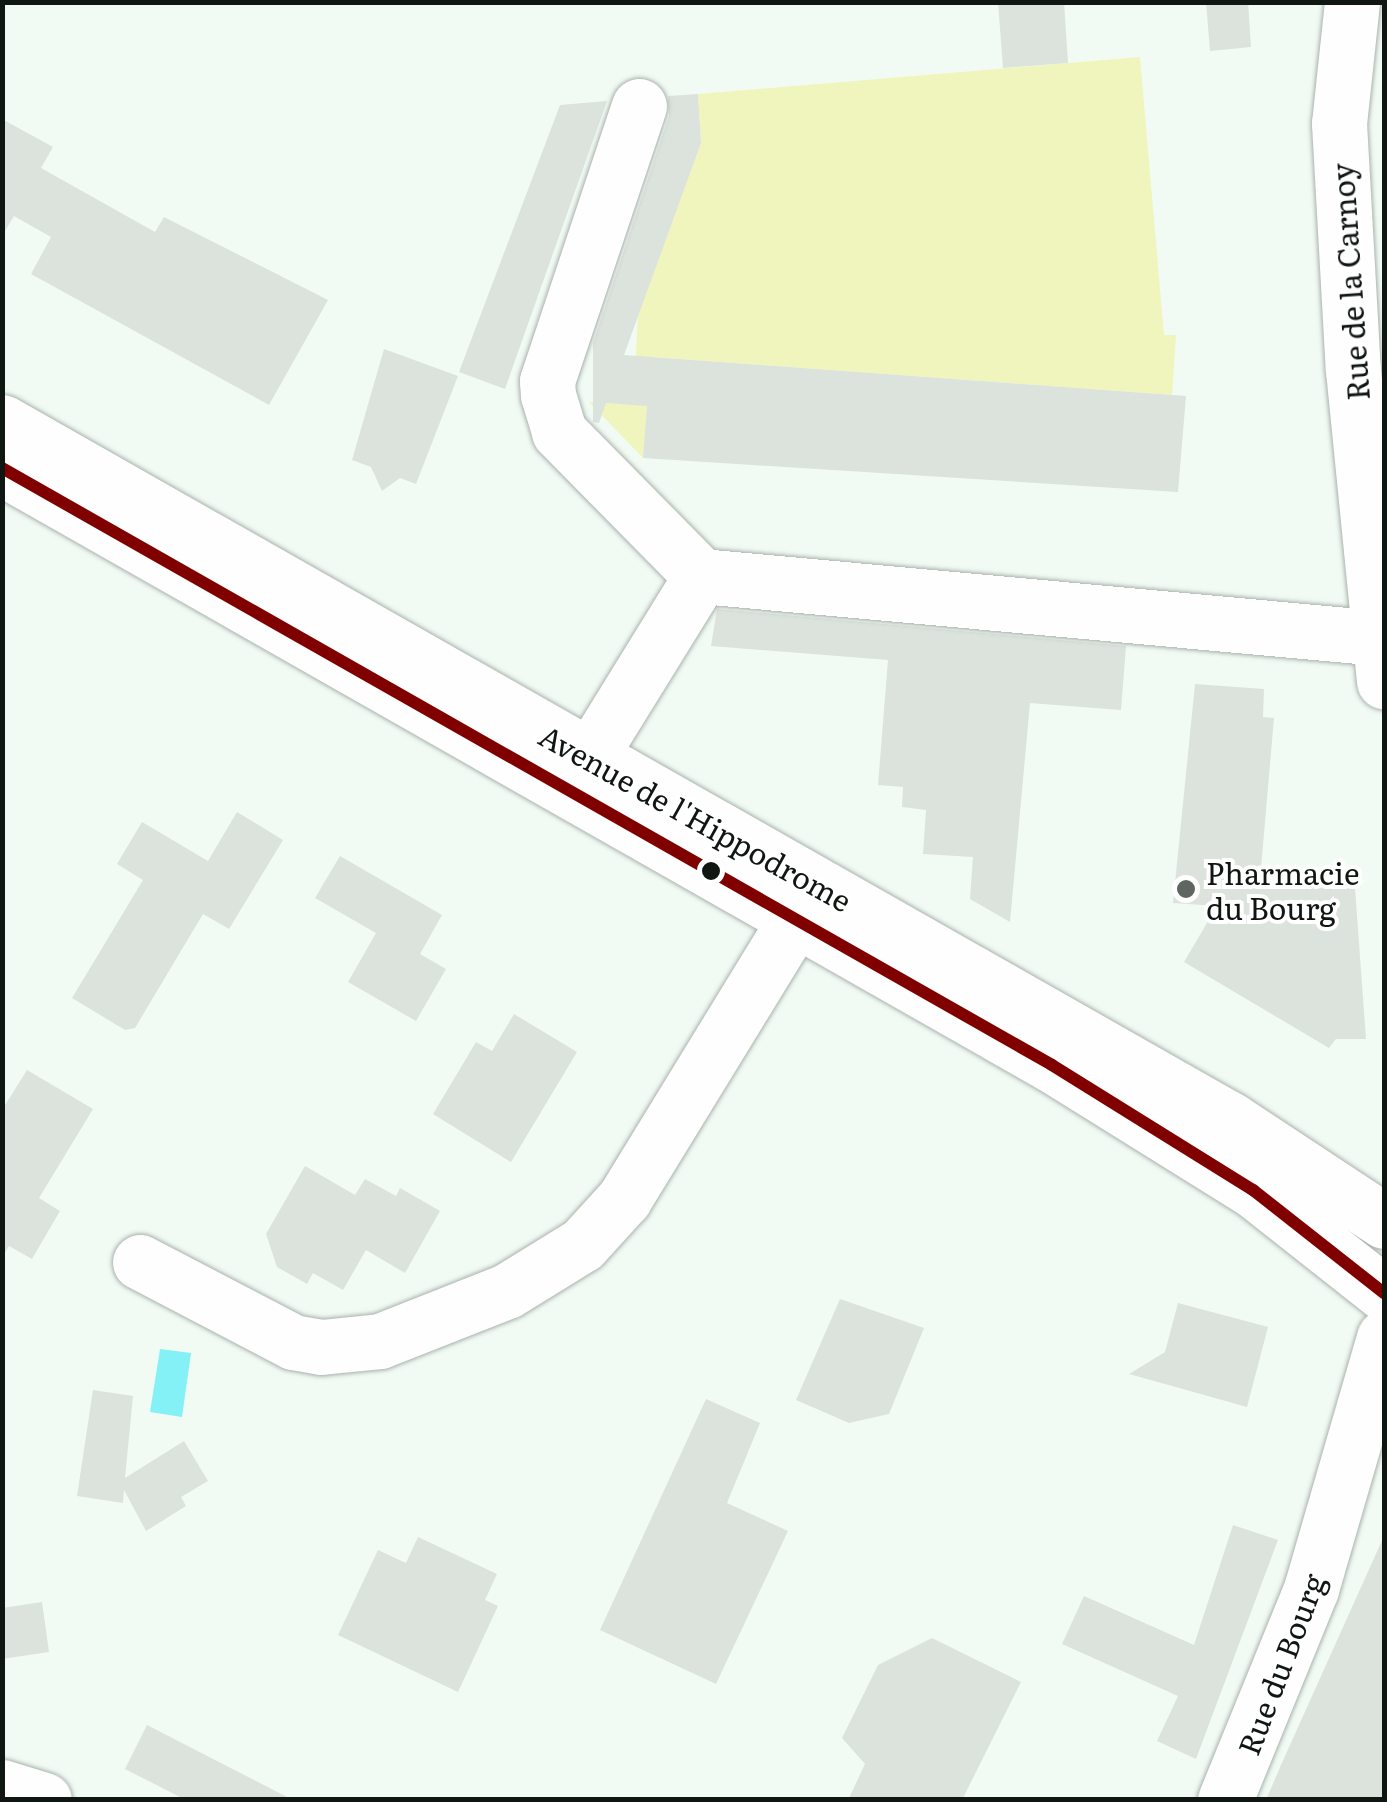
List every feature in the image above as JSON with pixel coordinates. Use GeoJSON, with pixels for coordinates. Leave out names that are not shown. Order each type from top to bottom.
{"type":"FeatureCollection","features":[{"type":"Feature","properties":{"kind":"main road","name":"Rue de la Carnoy"},"geometry":{"type":"LineString","coordinates":[[1352,2],[1338,122],[1353,370],[1382,659]]}},
{"type":"Feature","properties":{"kind":"main road"},"geometry":{"type":"LineString","coordinates":[[639,106],[547,381],[548,395],[559,432],[701,576],[1226,621],[1382,659]]}},
{"type":"Feature","properties":{"kind":"main road","name":"Avenue de l'Hippodrome"},"geometry":{"type":"LineString","coordinates":[[2,422],[579,774],[796,920],[1215,1163],[1384,1293]]}},
{"type":"Feature","properties":{"kind":"main road","name":"Avenue de l'Hippodrome"},"geometry":{"type":"LineString","coordinates":[[2,468],[1231,1120],[1384,1222]]}},
{"type":"Feature","properties":{"kind":"main road"},"geometry":{"type":"LineString","coordinates":[[579,774],[701,576]]}},
{"type":"Feature","properties":{"kind":"main road"},"geometry":{"type":"LineString","coordinates":[[140,1262],[293,1342],[321,1347],[380,1342],[507,1291],[583,1244],[624,1199],[796,920]]}},
{"type":"Feature","properties":{"kind":"main road","name":"Rue du Bourg"},"geometry":{"type":"LineString","coordinates":[[1225,1800],[1284,1666],[1331,1526],[1384,1337]]}},
{"type":"Feature","properties":{"kind":"main road","name":"Rue du Bourg"},"geometry":{"type":"LineString","coordinates":[[1331,1526],[1384,1457]]}},
{"type":"Feature","properties":{"kind":"main road"},"geometry":{"type":"LineString","coordinates":[[2,1787],[44,1800]]}},
{"type":"Feature","properties":{"kind":"green space"},"geometry":{"type":"Polygon","coordinates":[[[1140,57],[1164,335],[1176,335],[1172,395],[652,357],[643,458],[589,402],[633,404],[638,315],[701,143],[698,94],[1140,57]]]}},
{"type":"Feature","properties":{"kind":"water"},"geometry":{"type":"Polygon","coordinates":[[[160,1349],[191,1353],[182,1417],[150,1412],[160,1349]]]}},
{"type":"Feature","properties":{"kind":"building"},"geometry":{"type":"Polygon","coordinates":[[[998,2],[1064,2],[1068,63],[1003,68],[998,2]]]}},
{"type":"Feature","properties":{"kind":"building"},"geometry":{"type":"Polygon","coordinates":[[[1206,2],[1248,2],[1251,47],[1210,51],[1206,2]]]}},
{"type":"Feature","properties":{"kind":"building"},"geometry":{"type":"Polygon","coordinates":[[[698,94],[701,143],[624,355],[1186,396],[1178,492],[643,458],[647,406],[606,403],[599,423],[593,422],[593,343],[669,116],[668,96],[698,94]]]}},
{"type":"Feature","properties":{"kind":"building"},"geometry":{"type":"Polygon","coordinates":[[[607,101],[505,389],[459,372],[560,105],[607,101]]]}},
{"type":"Feature","properties":{"kind":"building"},"geometry":{"type":"Polygon","coordinates":[[[2,119],[53,147],[41,168],[155,232],[164,217],[328,300],[269,405],[31,274],[51,237],[14,216],[2,236],[2,119]]]}},
{"type":"Feature","properties":{"kind":"building"},"geometry":{"type":"Polygon","coordinates":[[[384,349],[458,376],[416,484],[400,478],[382,491],[371,467],[352,460],[384,349]]]}},
{"type":"Feature","properties":{"kind":"building"},"geometry":{"type":"Polygon","coordinates":[[[717,609],[1126,646],[1121,710],[1030,703],[1010,922],[970,899],[973,857],[923,854],[926,810],[902,807],[903,787],[878,785],[888,660],[711,646],[717,609]]]}},
{"type":"Feature","properties":{"kind":"building"},"geometry":{"type":"Polygon","coordinates":[[[1195,684],[1264,689],[1263,717],[1274,718],[1260,880],[1355,888],[1366,1039],[1336,1039],[1329,1048],[1184,962],[1217,906],[1173,903],[1195,684]]]}},
{"type":"Feature","properties":{"kind":"building"},"geometry":{"type":"Polygon","coordinates":[[[237,812],[283,840],[229,929],[203,914],[135,1028],[125,1030],[72,998],[143,880],[117,864],[142,822],[208,861],[237,812]]]}},
{"type":"Feature","properties":{"kind":"building"},"geometry":{"type":"Polygon","coordinates":[[[340,856],[442,915],[420,954],[446,969],[416,1021],[348,982],[376,933],[315,898],[340,856]]]}},
{"type":"Feature","properties":{"kind":"building"},"geometry":{"type":"Polygon","coordinates":[[[514,1014],[577,1052],[511,1162],[433,1114],[476,1042],[492,1051],[514,1014]]]}},
{"type":"Feature","properties":{"kind":"building"},"geometry":{"type":"Polygon","coordinates":[[[27,1070],[93,1109],[39,1198],[60,1211],[32,1259],[9,1246],[2,1257],[2,1110],[27,1070]]]}},
{"type":"Feature","properties":{"kind":"building"},"geometry":{"type":"Polygon","coordinates":[[[305,1166],[355,1195],[365,1179],[396,1196],[400,1188],[440,1211],[405,1273],[366,1250],[343,1290],[313,1273],[307,1284],[277,1267],[266,1234],[305,1166]]]}},
{"type":"Feature","properties":{"kind":"building"},"geometry":{"type":"Polygon","coordinates":[[[840,1299],[924,1328],[889,1414],[849,1423],[796,1400],[840,1299]]]}},
{"type":"Feature","properties":{"kind":"building"},"geometry":{"type":"Polygon","coordinates":[[[1178,1303],[1268,1327],[1247,1407],[1129,1374],[1165,1352],[1178,1303]]]}},
{"type":"Feature","properties":{"kind":"building"},"geometry":{"type":"Polygon","coordinates":[[[93,1390],[133,1396],[125,1478],[184,1441],[208,1481],[181,1497],[186,1506],[146,1531],[124,1490],[123,1503],[77,1496],[93,1390]]]}},
{"type":"Feature","properties":{"kind":"building"},"geometry":{"type":"Polygon","coordinates":[[[706,1399],[760,1423],[727,1503],[788,1531],[716,1684],[600,1630],[706,1399]]]}},
{"type":"Feature","properties":{"kind":"building"},"geometry":{"type":"Polygon","coordinates":[[[1233,1525],[1278,1540],[1196,1759],[1157,1741],[1178,1696],[1062,1644],[1084,1596],[1194,1645],[1233,1525]]]}},
{"type":"Feature","properties":{"kind":"building"},"geometry":{"type":"Polygon","coordinates":[[[1384,1536],[1384,1800],[1266,1800],[1281,1765],[1384,1536]]]}},
{"type":"Feature","properties":{"kind":"building"},"geometry":{"type":"Polygon","coordinates":[[[418,1537],[497,1574],[485,1600],[498,1606],[458,1692],[338,1635],[378,1550],[406,1563],[418,1537]]]}},
{"type":"Feature","properties":{"kind":"building"},"geometry":{"type":"Polygon","coordinates":[[[42,1602],[49,1652],[2,1659],[2,1608],[42,1602]]]}},
{"type":"Feature","properties":{"kind":"building"},"geometry":{"type":"Polygon","coordinates":[[[932,1638],[1021,1682],[962,1800],[848,1800],[865,1764],[842,1738],[878,1665],[932,1638]]]}},
{"type":"Feature","properties":{"kind":"building"},"geometry":{"type":"Polygon","coordinates":[[[147,1725],[293,1800],[186,1800],[125,1769],[147,1725]]]}},
{"type":"Feature","properties":{"kind":"transit line"},"geometry":{"type":"LineString","coordinates":[[2,468],[1052,1065],[1253,1190],[1384,1293]]}},
{"type":"Feature","properties":{"kind":"place","name":"Pharmacie du Bourg"},"geometry":{"type":"Point","coordinates":[1186,889]}}]}
